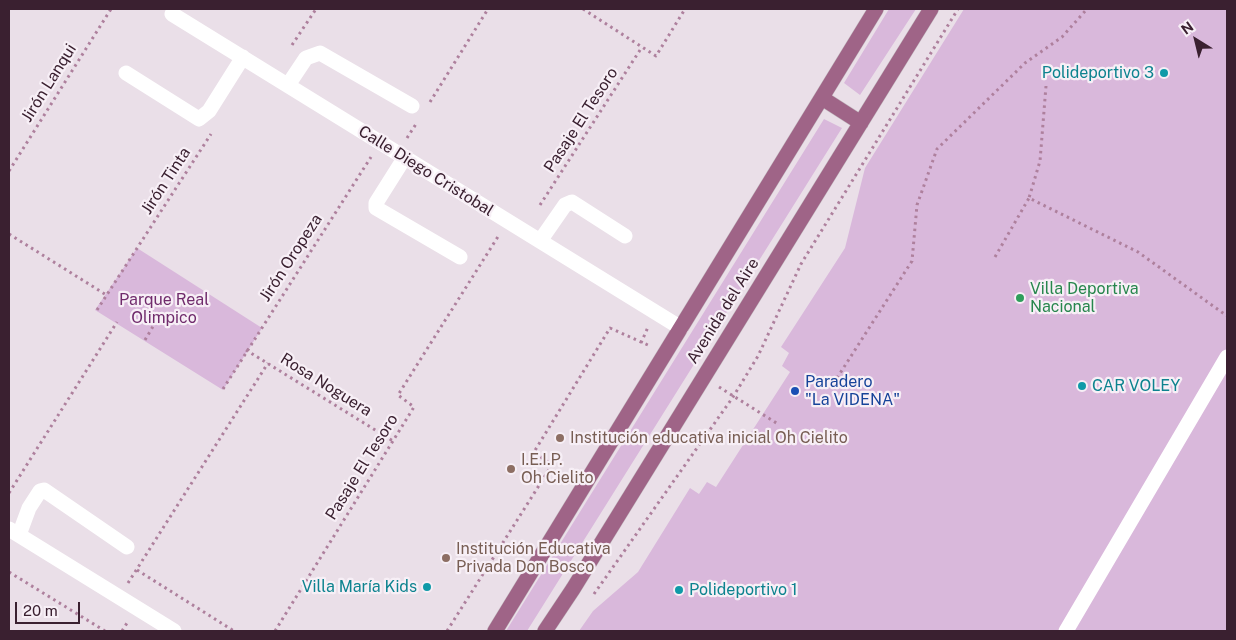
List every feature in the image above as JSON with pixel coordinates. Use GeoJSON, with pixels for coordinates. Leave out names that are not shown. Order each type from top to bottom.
{"type":"FeatureCollection","features":[{"type":"Feature","properties":{"kind":"main road","name":"Avenida del Aire"},"geometry":{"type":"LineString","coordinates":[[495,631],[876,9]]}},
{"type":"Feature","properties":{"kind":"main road","name":"Avenida del Aire"},"geometry":{"type":"LineString","coordinates":[[545,631],[573,589],[931,9]]}},
{"type":"Feature","properties":{"kind":"main road"},"geometry":{"type":"LineString","coordinates":[[822,98],[861,123]]}},
{"type":"Feature","properties":{"kind":"street","name":"Calle Diego Cristobal"},"geometry":{"type":"LineString","coordinates":[[172,14],[681,328]]}},
{"type":"Feature","properties":{"kind":"street"},"geometry":{"type":"LineString","coordinates":[[288,85],[306,58],[320,52],[412,106]]}},
{"type":"Feature","properties":{"kind":"street"},"geometry":{"type":"LineString","coordinates":[[126,73],[199,119],[209,111],[243,57]]}},
{"type":"Feature","properties":{"kind":"street"},"geometry":{"type":"LineString","coordinates":[[401,155],[376,203],[376,208],[460,257]]}},
{"type":"Feature","properties":{"kind":"street"},"geometry":{"type":"LineString","coordinates":[[540,241],[565,205],[572,202],[625,236]]}},
{"type":"Feature","properties":{"kind":"street"},"geometry":{"type":"LineString","coordinates":[[1066,631],[1227,357]]}},
{"type":"Feature","properties":{"kind":"street"},"geometry":{"type":"LineString","coordinates":[[127,547],[44,490],[40,491],[14,532],[120,596],[150,625],[174,631]]}},
{"type":"Feature","properties":{"kind":"path","name":"Jirón Lanqui"},"geometry":{"type":"LineString","coordinates":[[9,171],[111,9]]}},
{"type":"Feature","properties":{"kind":"path"},"geometry":{"type":"LineString","coordinates":[[428,105],[488,9]]}},
{"type":"Feature","properties":{"kind":"path"},"geometry":{"type":"LineString","coordinates":[[583,9],[656,56],[685,9]]}},
{"type":"Feature","properties":{"kind":"path"},"geometry":{"type":"LineString","coordinates":[[593,595],[733,397],[758,356],[800,264],[958,9]]}},
{"type":"Feature","properties":{"kind":"path"},"geometry":{"type":"LineString","coordinates":[[837,378],[912,261],[917,205],[937,149],[1025,63],[1062,37],[1087,9]]}},
{"type":"Feature","properties":{"kind":"path","name":"Pasaje El Tesoro"},"geometry":{"type":"LineString","coordinates":[[540,206],[642,47]]}},
{"type":"Feature","properties":{"kind":"path"},"geometry":{"type":"LineString","coordinates":[[995,257],[1029,198],[1040,161],[1046,86]]}},
{"type":"Feature","properties":{"kind":"path"},"geometry":{"type":"LineString","coordinates":[[401,155],[418,121]]}},
{"type":"Feature","properties":{"kind":"path","name":"Jirón Tinta"},"geometry":{"type":"LineString","coordinates":[[98,310],[213,131]]}},
{"type":"Feature","properties":{"kind":"path","name":"Jirón Oropeza"},"geometry":{"type":"LineString","coordinates":[[223,388],[380,142]]}},
{"type":"Feature","properties":{"kind":"path"},"geometry":{"type":"LineString","coordinates":[[1029,198],[1138,252],[1227,316]]}},
{"type":"Feature","properties":{"kind":"path","name":"Pasaje El Tesoro"},"geometry":{"type":"LineString","coordinates":[[275,631],[414,407],[398,395],[508,221]]}},
{"type":"Feature","properties":{"kind":"path"},"geometry":{"type":"LineString","coordinates":[[9,234],[108,296]]}},
{"type":"Feature","properties":{"kind":"path"},"geometry":{"type":"LineString","coordinates":[[145,340],[158,318]]}},
{"type":"Feature","properties":{"kind":"path"},"geometry":{"type":"LineString","coordinates":[[9,494],[117,322]]}},
{"type":"Feature","properties":{"kind":"path"},"geometry":{"type":"LineString","coordinates":[[447,631],[552,466],[534,452],[610,328],[666,353]]}},
{"type":"Feature","properties":{"kind":"path","name":"Rosa Noguera"},"geometry":{"type":"LineString","coordinates":[[246,350],[393,441]]}},
{"type":"Feature","properties":{"kind":"path"},"geometry":{"type":"LineString","coordinates":[[120,596],[268,363]]}},
{"type":"Feature","properties":{"kind":"path"},"geometry":{"type":"LineString","coordinates":[[703,376],[733,397],[778,424]]}},
{"type":"Feature","properties":{"kind":"path"},"geometry":{"type":"LineString","coordinates":[[137,570],[234,631]]}},
{"type":"Feature","properties":{"kind":"path"},"geometry":{"type":"LineString","coordinates":[[9,572],[105,631]]}},
{"type":"Feature","properties":{"kind":"green space"},"geometry":{"type":"Polygon","coordinates":[[[889,9],[916,9],[860,95],[844,83],[889,9]]]}},
{"type":"Feature","properties":{"kind":"green space","name":"Villa Deportiva Nacional"},"geometry":{"type":"Polygon","coordinates":[[[964,9],[1227,9],[1227,631],[579,631],[593,611],[638,572],[690,488],[699,494],[707,482],[716,487],[790,372],[782,366],[789,353],[781,347],[845,248],[865,168],[964,9]]]}},
{"type":"Feature","properties":{"kind":"green space"},"geometry":{"type":"Polygon","coordinates":[[[824,119],[842,128],[527,631],[506,631],[824,119]]]}},
{"type":"Feature","properties":{"kind":"green space","name":"Parque Real Olimpico"},"geometry":{"type":"Polygon","coordinates":[[[137,248],[262,328],[223,390],[95,310],[137,248]]]}},
{"type":"Feature","properties":{"kind":"place","name":"Polideportivo 3"},"geometry":{"type":"Point","coordinates":[1164,73]}},
{"type":"Feature","properties":{"kind":"place","name":"Villa Deportiva Nacional"},"geometry":{"type":"Point","coordinates":[1020,298]}},
{"type":"Feature","properties":{"kind":"place","name":"CAR VOLEY"},"geometry":{"type":"Point","coordinates":[1082,386]}},
{"type":"Feature","properties":{"kind":"place","name":"Paradero \"La VIDENA\""},"geometry":{"type":"Point","coordinates":[795,391]}},
{"type":"Feature","properties":{"kind":"place","name":"Institución educativa inicial Oh Cielito"},"geometry":{"type":"Point","coordinates":[560,438]}},
{"type":"Feature","properties":{"kind":"place","name":"I.E.I.P. Oh Cielito"},"geometry":{"type":"Point","coordinates":[511,469]}},
{"type":"Feature","properties":{"kind":"place","name":"Institución Educativa Privada Don Bosco"},"geometry":{"type":"Point","coordinates":[446,558]}},
{"type":"Feature","properties":{"kind":"place","name":"Villa María Kids"},"geometry":{"type":"Point","coordinates":[427,587]}},
{"type":"Feature","properties":{"kind":"place","name":"Polideportivo 1"},"geometry":{"type":"Point","coordinates":[679,590]}}]}
